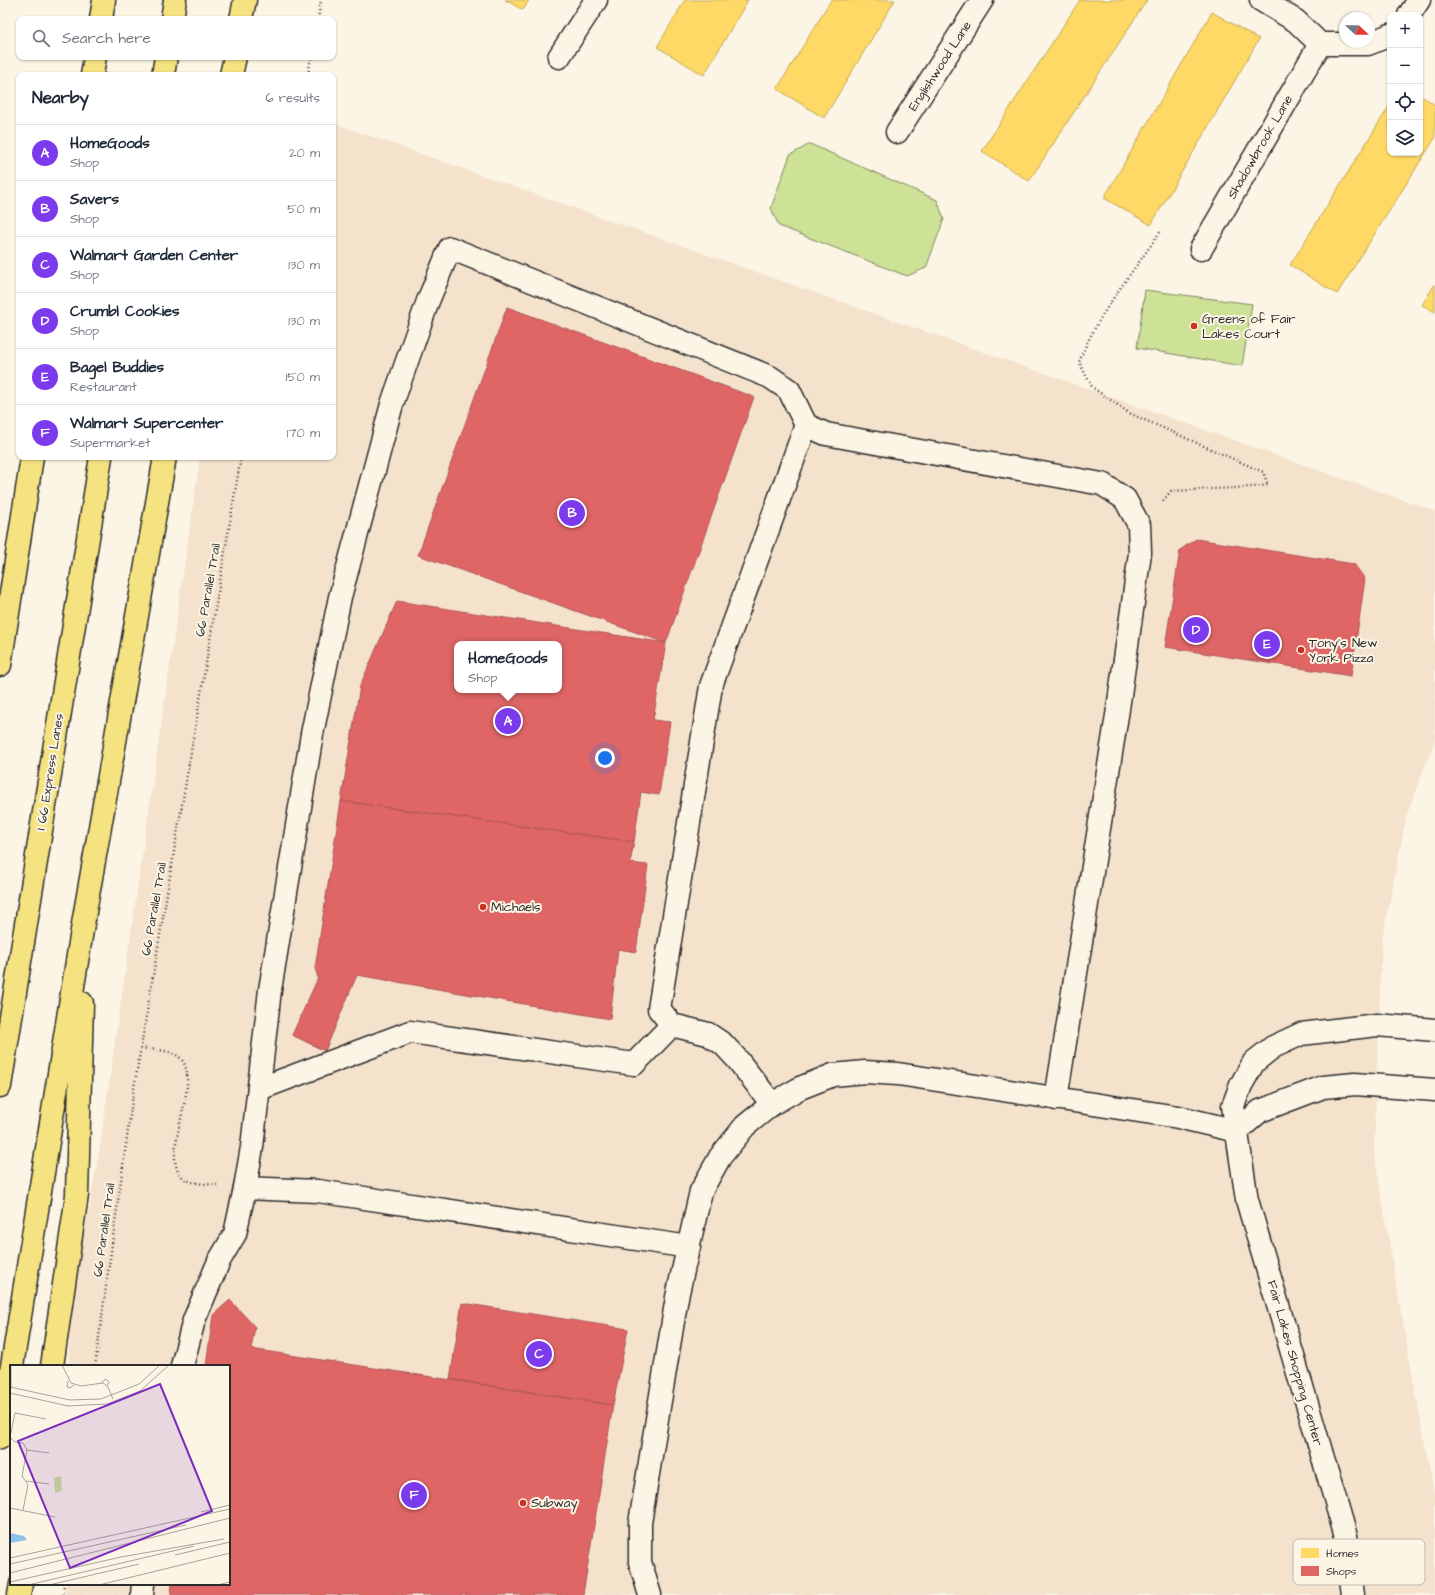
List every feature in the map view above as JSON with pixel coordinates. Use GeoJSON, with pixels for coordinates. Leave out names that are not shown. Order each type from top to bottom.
{"type":"FeatureCollection","features":[{"type":"Feature","properties":{"kind":"highway"},"geometry":{"type":"LineString","coordinates":[[101,16],[104,0]]}},
{"type":"Feature","properties":{"kind":"highway"},"geometry":{"type":"LineString","coordinates":[[172,16],[175,0]]}},
{"type":"Feature","properties":{"kind":"highway"},"geometry":{"type":"LineString","coordinates":[[241,16],[244,0]]}},
{"type":"Feature","properties":{"kind":"highway"},"geometry":{"type":"LineString","coordinates":[[92,72],[94,60]]}},
{"type":"Feature","properties":{"kind":"highway"},"geometry":{"type":"LineString","coordinates":[[164,72],[166,60]]}},
{"type":"Feature","properties":{"kind":"highway"},"geometry":{"type":"LineString","coordinates":[[232,72],[234,60]]}},
{"type":"Feature","properties":{"kind":"highway"},"geometry":{"type":"LineString","coordinates":[[0,665],[32,460]]}},
{"type":"Feature","properties":{"kind":"highway","name":"I 66 Express Lanes"},"geometry":{"type":"LineString","coordinates":[[0,1086],[101,460]]}},
{"type":"Feature","properties":{"kind":"highway"},"geometry":{"type":"LineString","coordinates":[[12,1365],[84,918],[164,460]]}},
{"type":"Feature","properties":{"kind":"highway"},"geometry":{"type":"LineString","coordinates":[[52,1365],[77,1194],[84,918]]}},
{"type":"Feature","properties":{"kind":"highway"},"geometry":{"type":"LineString","coordinates":[[0,1438],[10,1376]]}},
{"type":"Feature","properties":{"kind":"highway"},"geometry":{"type":"LineString","coordinates":[[19,1595],[21,1585]]}},
{"type":"Feature","properties":{"kind":"street"},"geometry":{"type":"LineString","coordinates":[[559,57],[596,0]]}},
{"type":"Feature","properties":{"kind":"street","name":"Englishwood Lane"},"geometry":{"type":"LineString","coordinates":[[897,132],[982,0]]}},
{"type":"Feature","properties":{"kind":"street"},"geometry":{"type":"LineString","coordinates":[[1261,0],[1296,21],[1320,44],[1368,44],[1387,37]]}},
{"type":"Feature","properties":{"kind":"street"},"geometry":{"type":"LineString","coordinates":[[1411,12],[1419,0]]}},
{"type":"Feature","properties":{"kind":"street","name":"Shadowbrook Lane"},"geometry":{"type":"LineString","coordinates":[[1201,250],[1320,44]]}},
{"type":"Feature","properties":{"kind":"street"},"geometry":{"type":"LineString","coordinates":[[182,1365],[194,1320],[219,1261],[235,1234],[245,1188],[259,1089],[270,990],[312,734],[340,597],[392,404],[428,301],[450,248],[770,377],[789,390],[806,425],[826,434],[1102,484],[1125,499],[1139,526],[1140,553],[1056,1099]]}},
{"type":"Feature","properties":{"kind":"street"},"geometry":{"type":"LineString","coordinates":[[772,1104],[737,1059],[723,1044],[708,1034],[672,1025],[660,1009],[711,686],[806,425]]}},
{"type":"Feature","properties":{"kind":"street"},"geometry":{"type":"LineString","coordinates":[[259,1089],[410,1032],[634,1064],[672,1025]]}},
{"type":"Feature","properties":{"kind":"street","name":"Fair Lakes Shopping Center"},"geometry":{"type":"LineString","coordinates":[[1346,1539],[1248,1200],[1234,1106],[1241,1084],[1254,1062],[1273,1047],[1301,1034],[1377,1025],[1435,1030]]}},
{"type":"Feature","properties":{"kind":"street"},"geometry":{"type":"LineString","coordinates":[[650,1595],[640,1562],[640,1523],[678,1297],[701,1191],[720,1157],[745,1126],[772,1104],[800,1088],[833,1075],[865,1072],[898,1074],[1178,1117],[1237,1131],[1260,1111],[1323,1087],[1355,1084],[1435,1090]]}},
{"type":"Feature","properties":{"kind":"street"},"geometry":{"type":"LineString","coordinates":[[1435,1086],[1435,1108]]}},
{"type":"Feature","properties":{"kind":"street"},"geometry":{"type":"LineString","coordinates":[[245,1188],[318,1191],[689,1247]]}},
{"type":"Feature","properties":{"kind":"street"},"geometry":{"type":"LineString","coordinates":[[142,1595],[143,1585]]}},
{"type":"Feature","properties":{"kind":"street","name":"Fair Lakes Shopping Center"},"geometry":{"type":"LineString","coordinates":[[1352,1585],[1353,1595]]}},
{"type":"Feature","properties":{"kind":"path"},"geometry":{"type":"LineString","coordinates":[[318,16],[321,0]]}},
{"type":"Feature","properties":{"kind":"path"},"geometry":{"type":"LineString","coordinates":[[308,72],[310,60]]}},
{"type":"Feature","properties":{"kind":"path"},"geometry":{"type":"LineString","coordinates":[[1160,232],[1106,309],[1087,341],[1079,362],[1092,387],[1128,413],[1263,472],[1268,485],[1171,491],[1162,502]]}},
{"type":"Feature","properties":{"kind":"path","name":"66 Parallel Trail"},"geometry":{"type":"LineString","coordinates":[[95,1365],[141,1048],[240,460]]}},
{"type":"Feature","properties":{"kind":"path"},"geometry":{"type":"LineString","coordinates":[[141,1048],[168,1052],[179,1056],[186,1065],[187,1081],[176,1148],[175,1164],[179,1174],[187,1180],[199,1183],[245,1188]]}},
{"type":"Feature","properties":{"kind":"path"},"geometry":{"type":"LineString","coordinates":[[63,1595],[64,1585]]}},
{"type":"Feature","properties":{"kind":"shaded area"},"geometry":{"type":"Polygon","coordinates":[[[336,124],[1435,511],[1435,740],[1407,814],[1382,941],[1374,1151],[1400,1306],[1435,1498],[1435,1595],[66,1595],[66,1585],[230,1585],[230,1365],[69,1365],[69,1322],[99,1152],[200,460],[336,460],[336,124]]]}},
{"type":"Feature","properties":{"kind":"green space"},"geometry":{"type":"Polygon","coordinates":[[[810,144],[937,200],[944,219],[926,268],[907,276],[779,226],[771,208],[790,155],[810,144]]]}},
{"type":"Feature","properties":{"kind":"green space","name":"Greens of Fair Lakes Court"},"geometry":{"type":"Polygon","coordinates":[[[1145,290],[1252,304],[1242,366],[1137,348],[1145,290]]]}},
{"type":"Feature","properties":{"kind":"building: Homes"},"geometry":{"type":"Polygon","coordinates":[[[505,0],[529,0],[523,10],[505,0]]]}},
{"type":"Feature","properties":{"kind":"building: Homes"},"geometry":{"type":"Polygon","coordinates":[[[685,0],[748,0],[704,75],[657,47],[685,0]]]}},
{"type":"Feature","properties":{"kind":"building: Homes"},"geometry":{"type":"Polygon","coordinates":[[[831,0],[895,0],[824,118],[777,89],[831,0]]]}},
{"type":"Feature","properties":{"kind":"building: Homes"},"geometry":{"type":"Polygon","coordinates":[[[1080,0],[1147,0],[1029,181],[982,151],[1080,0]]]}},
{"type":"Feature","properties":{"kind":"building: Homes"},"geometry":{"type":"Polygon","coordinates":[[[1212,12],[1259,39],[1151,225],[1104,198],[1212,12]]]}},
{"type":"Feature","properties":{"kind":"building: Homes"},"geometry":{"type":"Polygon","coordinates":[[[1423,97],[1435,105],[1435,138],[1337,294],[1290,265],[1387,110],[1387,156],[1423,156],[1423,97]]]}},
{"type":"Feature","properties":{"kind":"building: Homes"},"geometry":{"type":"Polygon","coordinates":[[[1435,284],[1435,312],[1422,305],[1435,284]]]}},
{"type":"Feature","properties":{"kind":"building: Shops"},"geometry":{"type":"Polygon","coordinates":[[[507,307],[754,397],[666,643],[418,555],[507,307]]]}},
{"type":"Feature","properties":{"kind":"building: Shops"},"geometry":{"type":"Polygon","coordinates":[[[1196,539],[1354,564],[1365,579],[1351,676],[1165,647],[1180,550],[1196,539]]]}},
{"type":"Feature","properties":{"kind":"building: Shops"},"geometry":{"type":"Polygon","coordinates":[[[397,601],[666,643],[653,720],[670,722],[659,795],[641,792],[634,842],[341,801],[360,686],[397,601]]]}},
{"type":"Feature","properties":{"kind":"building: Shops","name":"Michaels"},"geometry":{"type":"Polygon","coordinates":[[[341,801],[634,842],[630,863],[648,865],[636,952],[618,949],[610,1019],[357,975],[325,1051],[292,1035],[318,978],[315,968],[341,801]]]}},
{"type":"Feature","properties":{"kind":"building: Shops"},"geometry":{"type":"Polygon","coordinates":[[[230,1300],[255,1327],[251,1349],[613,1405],[583,1595],[171,1595],[172,1585],[230,1585],[230,1365],[206,1365],[213,1315],[230,1300]]]}},
{"type":"Feature","properties":{"kind":"building: Shops"},"geometry":{"type":"Polygon","coordinates":[[[462,1303],[628,1329],[613,1405],[450,1379],[462,1303]]]}},
{"type":"Feature","properties":{"kind":"place","name":"Greens of Fair Lakes Court"},"geometry":{"type":"Point","coordinates":[1194,326]}},
{"type":"Feature","properties":{"kind":"place","name":"Savers"},"geometry":{"type":"Point","coordinates":[572,513]}},
{"type":"Feature","properties":{"kind":"place","name":"Crumbl Cookies"},"geometry":{"type":"Point","coordinates":[1196,630]}},
{"type":"Feature","properties":{"kind":"place","name":"Bagel Buddies"},"geometry":{"type":"Point","coordinates":[1267,644]}},
{"type":"Feature","properties":{"kind":"place","name":"Tony's New York Pizza"},"geometry":{"type":"Point","coordinates":[1301,650]}},
{"type":"Feature","properties":{"kind":"place","name":"HomeGoods"},"geometry":{"type":"Point","coordinates":[508,721]}},
{"type":"Feature","properties":{"kind":"place","name":"Michaels"},"geometry":{"type":"Point","coordinates":[483,907]}},
{"type":"Feature","properties":{"kind":"place","name":"Walmart Garden Center"},"geometry":{"type":"Point","coordinates":[539,1354]}},
{"type":"Feature","properties":{"kind":"place","name":"Walmart Supercenter"},"geometry":{"type":"Point","coordinates":[414,1495]}},
{"type":"Feature","properties":{"kind":"place","name":"Subway"},"geometry":{"type":"Point","coordinates":[523,1503]}}]}
